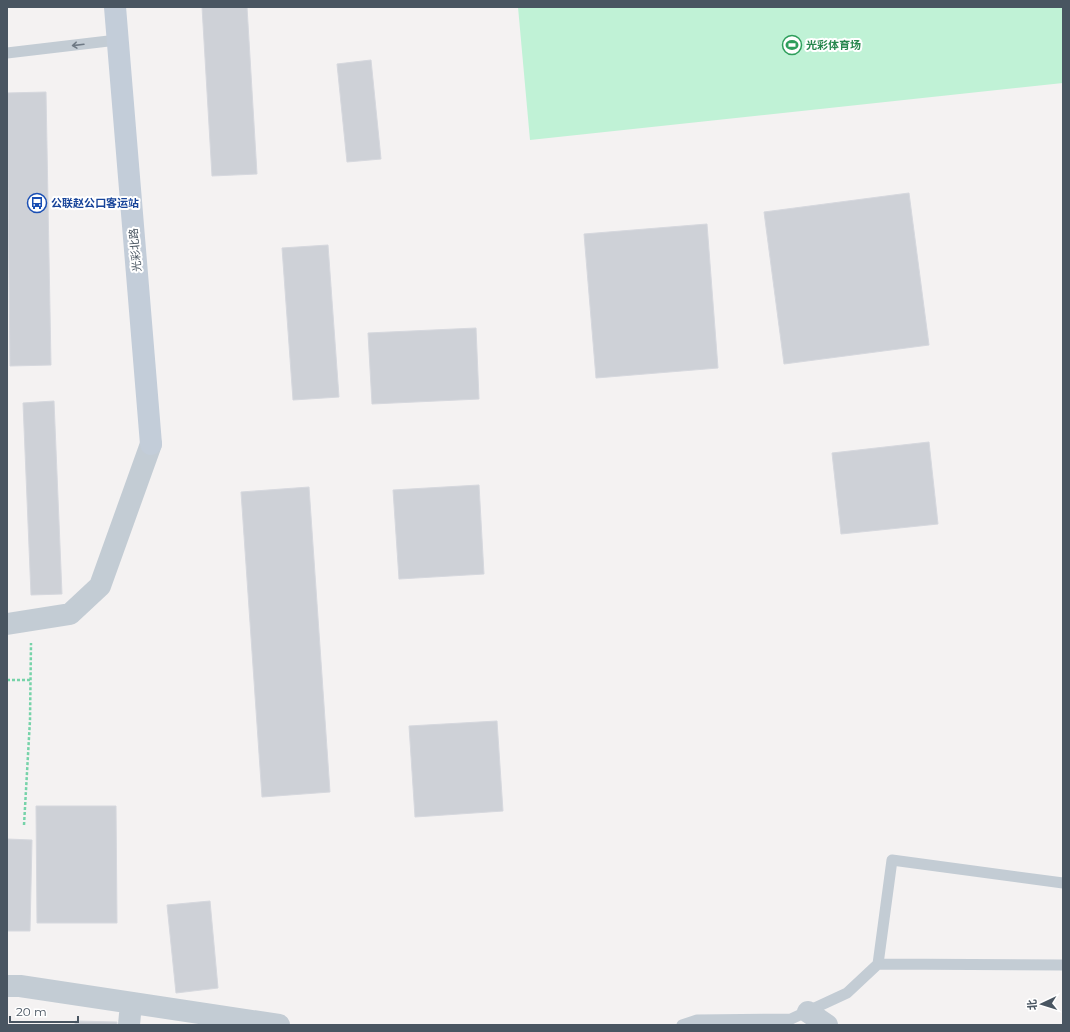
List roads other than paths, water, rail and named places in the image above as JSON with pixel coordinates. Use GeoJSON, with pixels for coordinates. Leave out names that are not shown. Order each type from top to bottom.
{"type":"FeatureCollection","features":[{"type":"Feature","properties":{"kind":"street","name":"光彩北路"},"geometry":{"type":"LineString","coordinates":[[7,624],[70,614],[100,586],[151,444],[115,7]]}},
{"type":"Feature","properties":{"kind":"street"},"geometry":{"type":"LineString","coordinates":[[7,986],[20,986],[279,1025]]}},
{"type":"Feature","properties":{"kind":"street"},"geometry":{"type":"LineString","coordinates":[[129,1025],[130,1003]]}},
{"type":"Feature","properties":{"kind":"street"},"geometry":{"type":"LineString","coordinates":[[808,1012],[827,1025]]}},
{"type":"Feature","properties":{"kind":"lane"},"geometry":{"type":"LineString","coordinates":[[7,53],[117,40]]}},
{"type":"Feature","properties":{"kind":"lane"},"geometry":{"type":"LineString","coordinates":[[682,1025],[698,1020],[792,1019],[847,993],[878,964],[892,860],[1063,883]]}},
{"type":"Feature","properties":{"kind":"lane"},"geometry":{"type":"LineString","coordinates":[[878,964],[1063,965]]}},
{"type":"Feature","properties":{"kind":"place","name":"光彩体育场"},"geometry":{"type":"Point","coordinates":[792,45]}},
{"type":"Feature","properties":{"kind":"place","name":"公联赵公口客运站"},"geometry":{"type":"Point","coordinates":[37,203]}}]}
